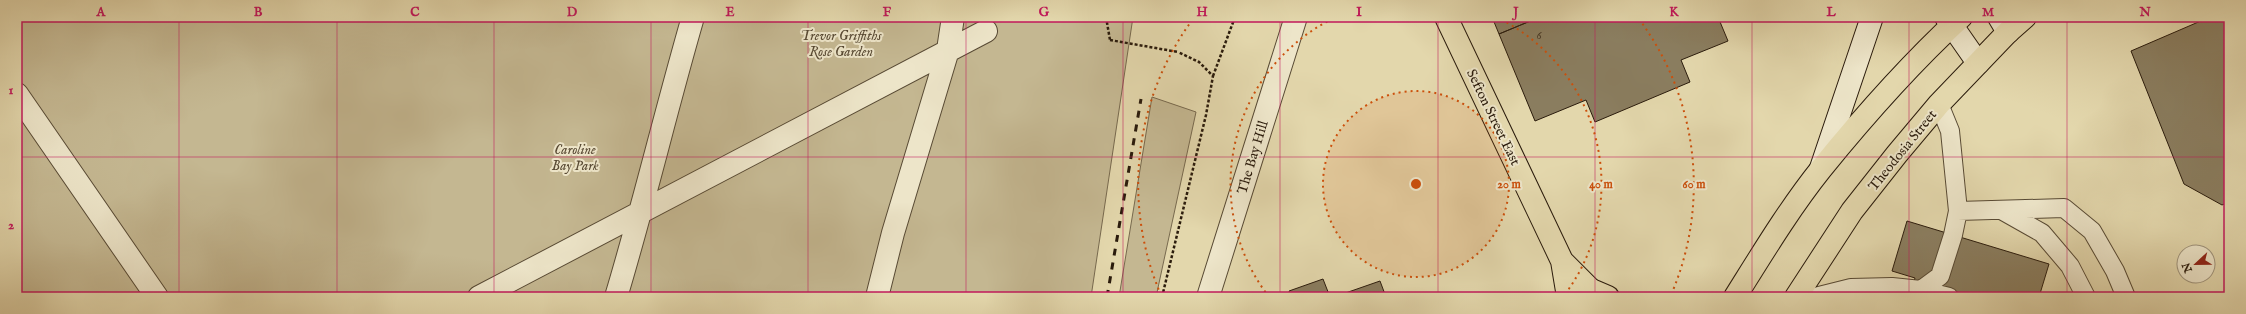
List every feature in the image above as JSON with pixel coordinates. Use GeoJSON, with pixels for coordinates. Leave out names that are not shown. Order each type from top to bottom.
{"type":"FeatureCollection","features":[{"type":"Feature","properties":{"kind":"main road","name":"Sefton Street East"},"geometry":{"type":"LineString","coordinates":[[1446,17],[1562,261],[1568,297]]}},
{"type":"Feature","properties":{"kind":"main road","name":"Theodosia Street"},"geometry":{"type":"LineString","coordinates":[[1796,297],[1852,211],[1939,104],[1978,63],[2003,25],[2025,17]]}},
{"type":"Feature","properties":{"kind":"main road"},"geometry":{"type":"LineString","coordinates":[[1735,297],[1774,235],[1821,169],[1953,20]]}},
{"type":"Feature","properties":{"kind":"main road","name":"Sefton Street East"},"geometry":{"type":"LineString","coordinates":[[1562,261],[1600,295]]}},
{"type":"Feature","properties":{"kind":"street"},"geometry":{"type":"LineString","coordinates":[[616,297],[642,212],[671,94],[693,17]]}},
{"type":"Feature","properties":{"kind":"street"},"geometry":{"type":"LineString","coordinates":[[877,297],[896,226],[948,50],[953,17]]}},
{"type":"Feature","properties":{"kind":"street","name":"The Bay Hill"},"geometry":{"type":"LineString","coordinates":[[1208,297],[1296,17]]}},
{"type":"Feature","properties":{"kind":"street"},"geometry":{"type":"LineString","coordinates":[[1821,169],[1872,17]]}},
{"type":"Feature","properties":{"kind":"street"},"geometry":{"type":"LineString","coordinates":[[1953,20],[1978,63]]}},
{"type":"Feature","properties":{"kind":"street"},"geometry":{"type":"LineString","coordinates":[[479,297],[986,31]]}},
{"type":"Feature","properties":{"kind":"street"},"geometry":{"type":"LineString","coordinates":[[17,94],[157,297]]}},
{"type":"Feature","properties":{"kind":"lane"},"geometry":{"type":"LineString","coordinates":[[1921,290],[1940,276],[1953,235],[1958,211],[1950,131],[1939,104]]}},
{"type":"Feature","properties":{"kind":"lane"},"geometry":{"type":"LineString","coordinates":[[1958,211],[2064,208],[2092,231],[2115,271],[2126,297]]}},
{"type":"Feature","properties":{"kind":"lane"},"geometry":{"type":"LineString","coordinates":[[2002,210],[2042,233],[2070,266],[2086,297]]}},
{"type":"Feature","properties":{"kind":"lane"},"geometry":{"type":"LineString","coordinates":[[1815,297],[1851,288],[1892,287],[1921,290],[1949,297]]}},
{"type":"Feature","properties":{"kind":"path"},"geometry":{"type":"LineString","coordinates":[[1106,17],[1110,40],[1178,52],[1199,62],[1213,76]]}},
{"type":"Feature","properties":{"kind":"path"},"geometry":{"type":"LineString","coordinates":[[1162,297],[1194,168],[1213,76],[1234,17]]}},
{"type":"Feature","properties":{"kind":"path"},"geometry":{"type":"LineString","coordinates":[[1892,17],[1903,20],[1915,17]]}},
{"type":"Feature","properties":{"kind":"green space","name":"Caroline Bay Park"},"geometry":{"type":"Polygon","coordinates":[[[17,17],[1133,17],[1091,297],[17,297],[17,17]]]}},
{"type":"Feature","properties":{"kind":"green space"},"geometry":{"type":"Polygon","coordinates":[[[1152,97],[1196,112],[1156,297],[1119,297],[1152,97]]]}},
{"type":"Feature","properties":{"kind":"building"},"geometry":{"type":"Polygon","coordinates":[[[1492,17],[1540,17],[1499,34],[1492,17]]]}},
{"type":"Feature","properties":{"kind":"building"},"geometry":{"type":"Polygon","coordinates":[[[1540,17],[1718,17],[1728,41],[1681,60],[1690,82],[1595,122],[1586,100],[1535,121],[1499,34],[1540,17]]]}},
{"type":"Feature","properties":{"kind":"building"},"geometry":{"type":"Polygon","coordinates":[[[2210,17],[2229,17],[2229,202],[2222,205],[2184,184],[2131,51],[2210,17]]]}},
{"type":"Feature","properties":{"kind":"building"},"geometry":{"type":"Polygon","coordinates":[[[1907,221],[2049,264],[2039,297],[1909,297],[1915,278],[1892,271],[1907,221]]]}},
{"type":"Feature","properties":{"kind":"building"},"geometry":{"type":"Polygon","coordinates":[[[1323,279],[1330,297],[1291,297],[1289,291],[1323,279]]]}},
{"type":"Feature","properties":{"kind":"building"},"geometry":{"type":"Polygon","coordinates":[[[1380,281],[1386,297],[1334,297],[1380,281]]]}},
{"type":"Feature","properties":{"kind":"railway"},"geometry":{"type":"LineString","coordinates":[[1107,297],[1141,99]]}},
{"type":"Feature","properties":{"kind":"park label","name":"Trevor Griffiths Rose Garden"},"geometry":{"type":"Point","coordinates":[841,44]}}]}
